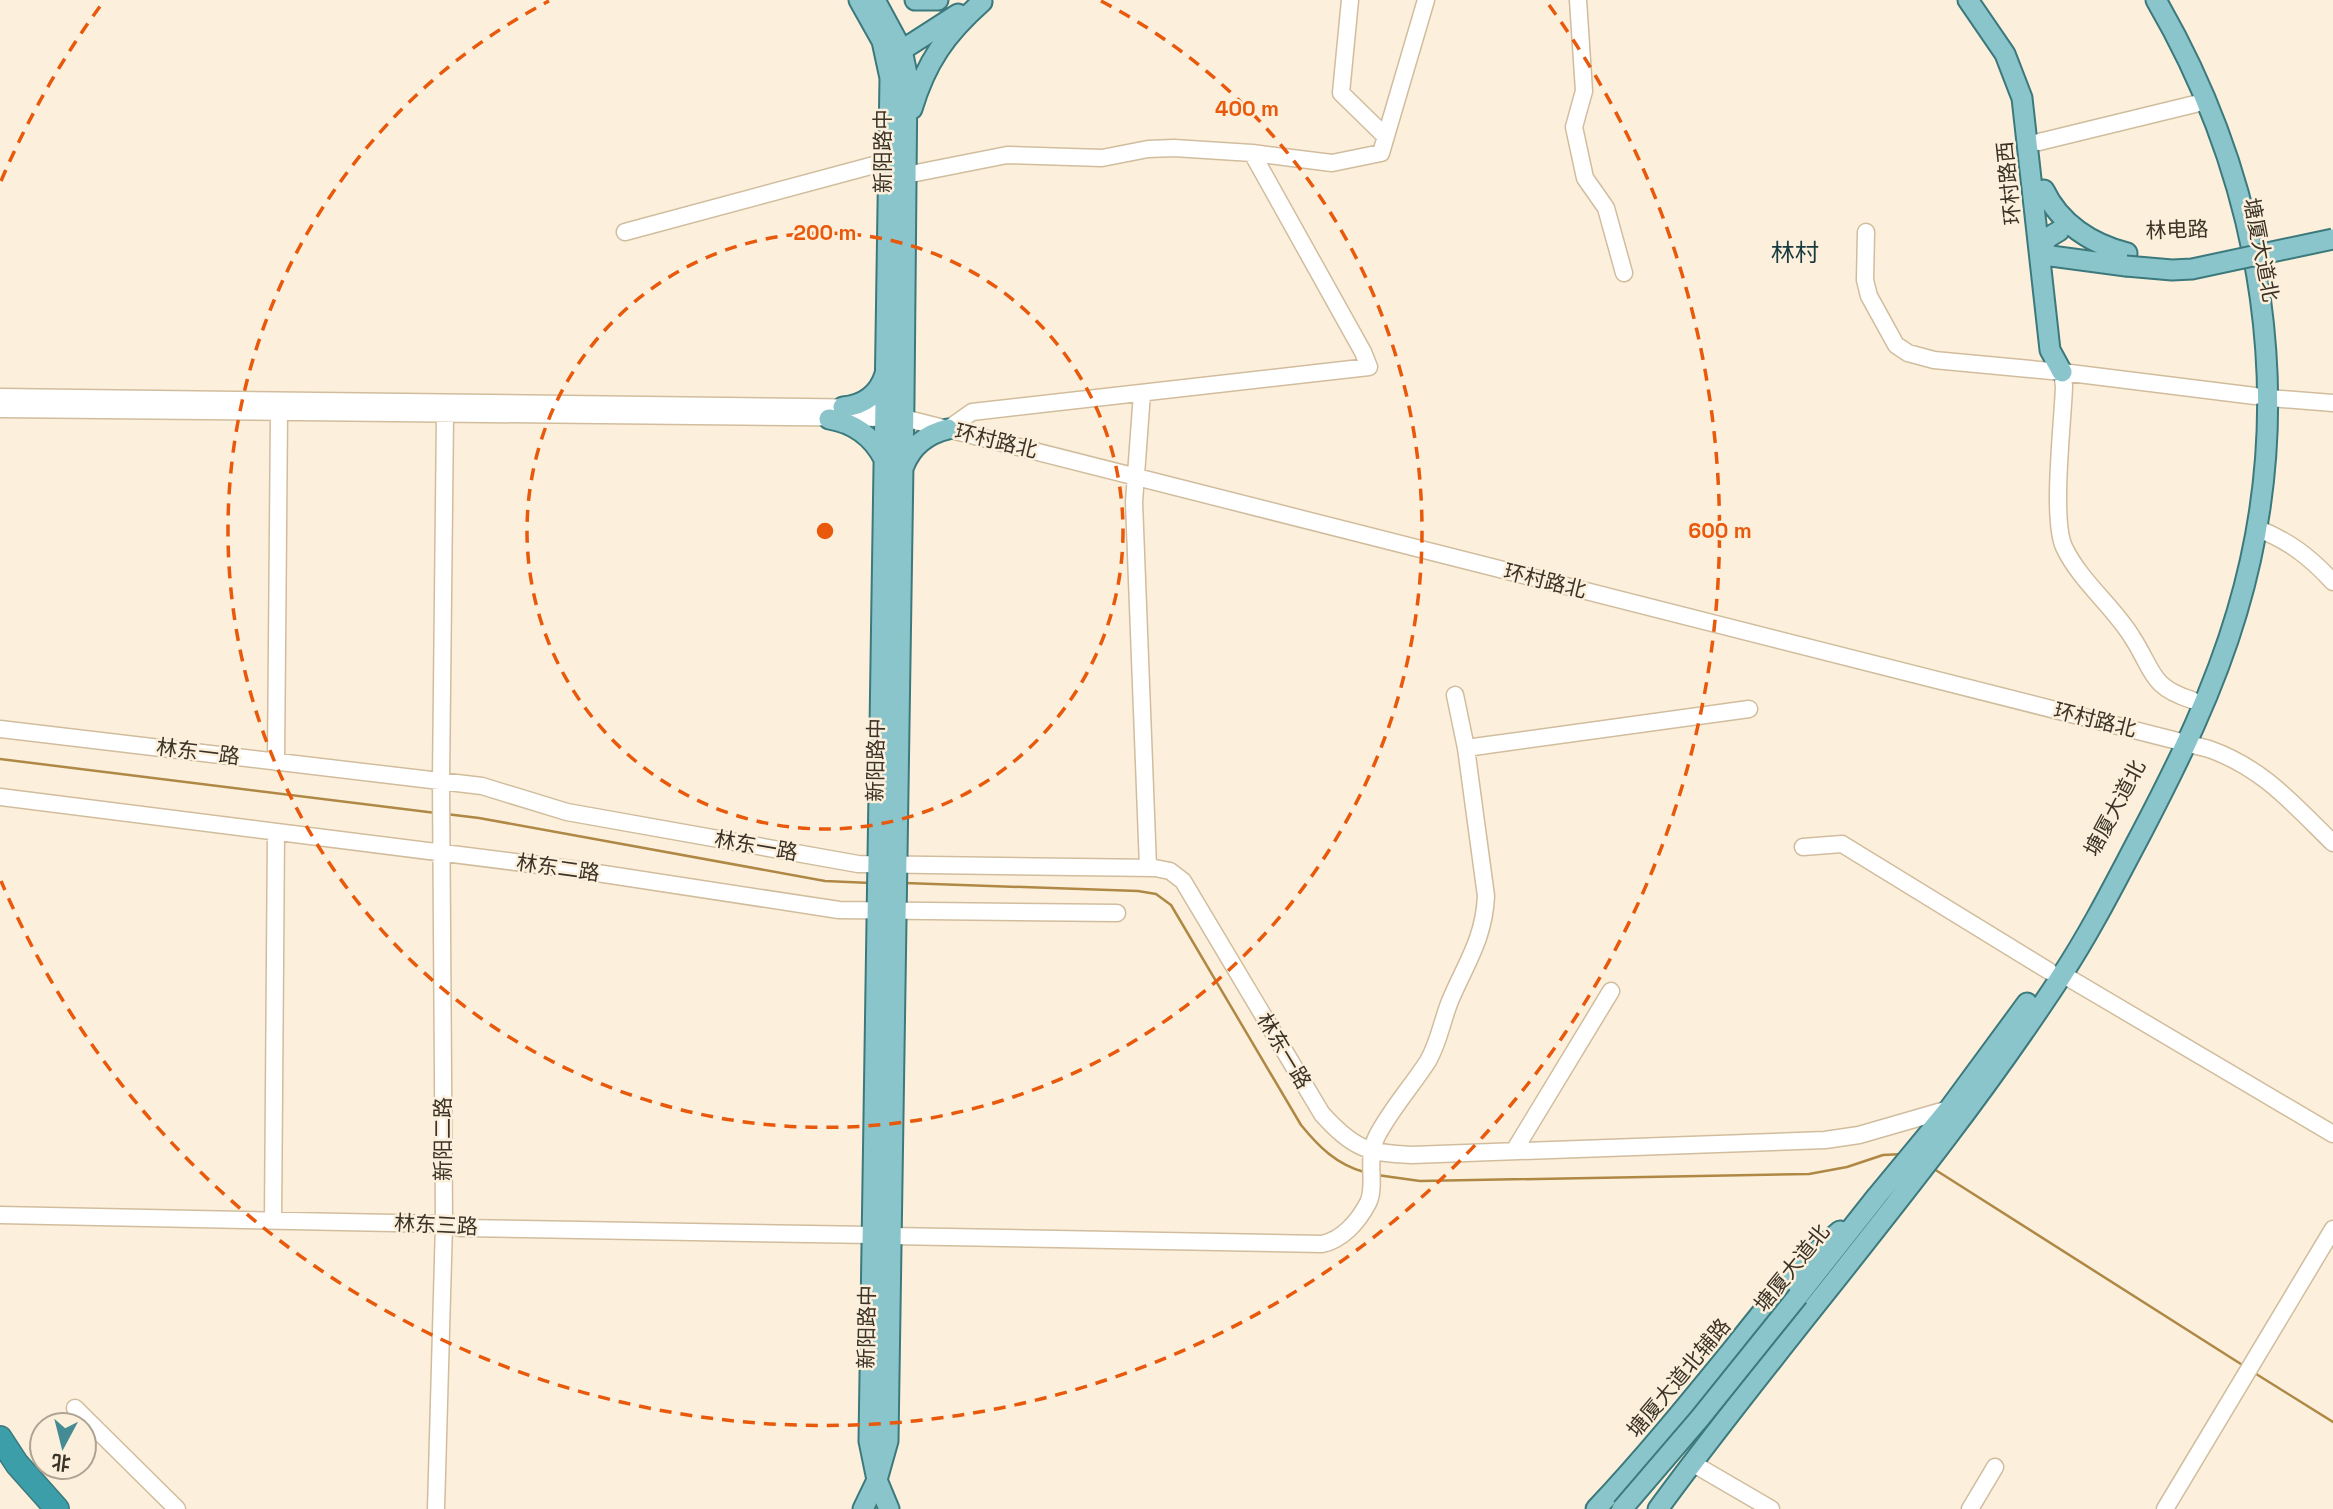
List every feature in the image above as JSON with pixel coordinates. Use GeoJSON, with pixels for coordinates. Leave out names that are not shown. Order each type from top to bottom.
{"type":"FeatureCollection","features":[{"type":"Feature","properties":{"kind":"highway"},"geometry":{"type":"LineString","coordinates":[[0,1438],[17,1464],[57,1509]]}},
{"type":"Feature","properties":{"kind":"main road"},"geometry":{"type":"LineString","coordinates":[[859,0],[895,47]]}},
{"type":"Feature","properties":{"kind":"main road"},"geometry":{"type":"LineString","coordinates":[[875,0],[895,47]]}},
{"type":"Feature","properties":{"kind":"main road"},"geometry":{"type":"LineString","coordinates":[[915,0],[938,0]]}},
{"type":"Feature","properties":{"kind":"main road"},"geometry":{"type":"LineString","coordinates":[[895,47],[962,0]]}},
{"type":"Feature","properties":{"kind":"main road","name":"环村路西"},"geometry":{"type":"LineString","coordinates":[[1968,0],[2005,54],[2022,98],[2057,244],[2050,350],[2062,372]]}},
{"type":"Feature","properties":{"kind":"main road","name":"环村路西"},"geometry":{"type":"LineString","coordinates":[[1980,0],[2015,50],[2033,97],[2044,190],[2057,244]]}},
{"type":"Feature","properties":{"kind":"main road","name":"塘厦大道北"},"geometry":{"type":"LineString","coordinates":[[2142,0],[2175,60],[2215,155],[2237,234],[2262,397],[2236,568],[2211,653],[2192,700],[2181,742]]}},
{"type":"Feature","properties":{"kind":"main road","name":"塘厦大道北"},"geometry":{"type":"LineString","coordinates":[[1622,1509],[1700,1418],[1871,1203],[1925,1151],[2018,1040],[2056,973],[2081,920],[2161,770],[2181,742],[2218,669],[2237,611],[2256,528],[2265,459],[2262,397],[2264,320],[2257,270],[2238,189],[2212,111],[2157,0]]}},
{"type":"Feature","properties":{"kind":"main road"},"geometry":{"type":"LineString","coordinates":[[895,47],[985,1]]}},
{"type":"Feature","properties":{"kind":"main road"},"geometry":{"type":"LineString","coordinates":[[906,133],[929,62],[960,21],[985,1]]}},
{"type":"Feature","properties":{"kind":"main road","name":"新阳路中"},"geometry":{"type":"LineString","coordinates":[[877,1480],[888,1441],[882,1236],[887,906],[884,459],[891,415],[906,175],[907,74],[895,47]]}},
{"type":"Feature","properties":{"kind":"main road","name":"新阳路中"},"geometry":{"type":"LineString","coordinates":[[887,870],[903,470],[891,415],[886,373],[890,78],[895,47]]}},
{"type":"Feature","properties":{"kind":"main road","name":"林电路"},"geometry":{"type":"LineString","coordinates":[[2044,190],[2051,205],[2057,244]]}},
{"type":"Feature","properties":{"kind":"main road","name":"林电路"},"geometry":{"type":"LineString","coordinates":[[2057,244],[2110,248],[2127,260],[2191,257],[2333,226]]}},
{"type":"Feature","properties":{"kind":"main road","name":"林电路"},"geometry":{"type":"LineString","coordinates":[[2057,244],[2172,270],[2192,269],[2333,239]]}},
{"type":"Feature","properties":{"kind":"main road"},"geometry":{"type":"LineString","coordinates":[[884,459],[875,444],[862,431],[846,423],[836,413],[868,400],[877,391],[886,373]]}},
{"type":"Feature","properties":{"kind":"main road"},"geometry":{"type":"LineString","coordinates":[[903,470],[918,443],[932,434],[948,429]]}},
{"type":"Feature","properties":{"kind":"main road","name":"塘厦大道北"},"geometry":{"type":"LineString","coordinates":[[1658,1509],[1902,1195],[1949,1109],[2056,973]]}},
{"type":"Feature","properties":{"kind":"main road","name":"塘厦大道北辅路"},"geometry":{"type":"LineString","coordinates":[[1596,1509],[1812,1254],[1871,1203]]}},
{"type":"Feature","properties":{"kind":"main road"},"geometry":{"type":"LineString","coordinates":[[1647,1452],[1644,1467],[1650,1479],[1662,1484],[1678,1482]]}},
{"type":"Feature","properties":{"kind":"main road"},"geometry":{"type":"LineString","coordinates":[[863,1509],[877,1480]]}},
{"type":"Feature","properties":{"kind":"main road"},"geometry":{"type":"LineString","coordinates":[[877,1480],[889,1509]]}},
{"type":"Feature","properties":{"kind":"main road","name":"塘厦大道北辅路"},"geometry":{"type":"LineString","coordinates":[[1608,1509],[1616,1487]]}},
{"type":"Feature","properties":{"kind":"street"},"geometry":{"type":"LineString","coordinates":[[1350,0],[1342,93],[1386,137]]}},
{"type":"Feature","properties":{"kind":"street"},"geometry":{"type":"LineString","coordinates":[[906,175],[1007,155],[1102,158],[1148,149],[1174,148],[1252,153],[1332,163],[1381,153],[1426,0]]}},
{"type":"Feature","properties":{"kind":"street"},"geometry":{"type":"LineString","coordinates":[[1578,0],[1584,91],[1574,127],[1584,177],[1606,208],[1624,273]]}},
{"type":"Feature","properties":{"kind":"street"},"geometry":{"type":"LineString","coordinates":[[2039,142],[2195,104]]}},
{"type":"Feature","properties":{"kind":"street"},"geometry":{"type":"LineString","coordinates":[[948,429],[972,412],[1369,367],[1252,153]]}},
{"type":"Feature","properties":{"kind":"street"},"geometry":{"type":"LineString","coordinates":[[625,232],[889,161]]}},
{"type":"Feature","properties":{"kind":"street"},"geometry":{"type":"LineString","coordinates":[[1866,232],[1865,280],[1869,296],[1896,345],[1908,353],[1934,360],[2333,403]]}},
{"type":"Feature","properties":{"kind":"street","name":"环村路西"},"geometry":{"type":"LineString","coordinates":[[2062,372],[2064,386],[2058,509],[2064,546],[2131,635],[2157,681],[2174,695],[2192,700]]}},
{"type":"Feature","properties":{"kind":"street"},"geometry":{"type":"LineString","coordinates":[[1142,393],[1134,502],[1148,867]]}},
{"type":"Feature","properties":{"kind":"street"},"geometry":{"type":"LineString","coordinates":[[0,397],[836,413]]}},
{"type":"Feature","properties":{"kind":"street"},"geometry":{"type":"LineString","coordinates":[[0,409],[445,414],[836,413]]}},
{"type":"Feature","properties":{"kind":"street"},"geometry":{"type":"LineString","coordinates":[[276,762],[279,412]]}},
{"type":"Feature","properties":{"kind":"street","name":"环村路北"},"geometry":{"type":"LineString","coordinates":[[836,413],[891,415],[2181,742],[2229,756],[2248,766],[2269,782],[2333,843]]}},
{"type":"Feature","properties":{"kind":"street","name":"新阳二路"},"geometry":{"type":"LineString","coordinates":[[436,1509],[444,1224],[441,781],[445,414]]}},
{"type":"Feature","properties":{"kind":"street"},"geometry":{"type":"LineString","coordinates":[[2256,528],[2293,545],[2333,582]]}},
{"type":"Feature","properties":{"kind":"street"},"geometry":{"type":"LineString","coordinates":[[1455,695],[1466,748],[1486,896],[1483,925],[1449,1003],[1429,1059],[1377,1136],[1371,1158],[1825,1140],[1859,1135],[1949,1109]]}},
{"type":"Feature","properties":{"kind":"street"},"geometry":{"type":"LineString","coordinates":[[1466,748],[1749,709]]}},
{"type":"Feature","properties":{"kind":"street","name":"林东一路"},"geometry":{"type":"LineString","coordinates":[[0,729],[441,781],[504,791],[567,812],[887,870],[1148,867],[1170,871],[1183,881],[1322,1114],[1371,1158]]}},
{"type":"Feature","properties":{"kind":"street","name":"林东二路"},"geometry":{"type":"LineString","coordinates":[[0,797],[571,869],[839,910],[887,906],[1117,913]]}},
{"type":"Feature","properties":{"kind":"street"},"geometry":{"type":"LineString","coordinates":[[274,1220],[276,832]]}},
{"type":"Feature","properties":{"kind":"street"},"geometry":{"type":"LineString","coordinates":[[1803,848],[1842,844],[2056,973],[2333,1134]]}},
{"type":"Feature","properties":{"kind":"street"},"geometry":{"type":"LineString","coordinates":[[1514,1151],[1611,991]]}},
{"type":"Feature","properties":{"kind":"street","name":"林东三路"},"geometry":{"type":"LineString","coordinates":[[0,1215],[444,1224],[461,1228],[1322,1244],[1335,1241],[1346,1232],[1367,1205],[1371,1188],[1371,1158]]}},
{"type":"Feature","properties":{"kind":"street"},"geometry":{"type":"LineString","coordinates":[[2165,1509],[2333,1229]]}},
{"type":"Feature","properties":{"kind":"street"},"geometry":{"type":"LineString","coordinates":[[75,1408],[177,1509]]}},
{"type":"Feature","properties":{"kind":"street"},"geometry":{"type":"LineString","coordinates":[[1692,1463],[1771,1509]]}},
{"type":"Feature","properties":{"kind":"street"},"geometry":{"type":"LineString","coordinates":[[1970,1509],[1995,1467]]}},
{"type":"Feature","properties":{"kind":"street","name":"新阳路中"},"geometry":{"type":"LineString","coordinates":[[877,1480],[877,1509]]}},
{"type":"Feature","properties":{"kind":"waterway"},"geometry":{"type":"LineString","coordinates":[[0,759],[436,813]]}},
{"type":"Feature","properties":{"kind":"waterway"},"geometry":{"type":"LineString","coordinates":[[446,814],[825,881],[871,883]]}},
{"type":"Feature","properties":{"kind":"waterway"},"geometry":{"type":"LineString","coordinates":[[905,883],[1138,891],[1156,894],[1171,905],[1301,1125],[1329,1154],[1364,1172]]}},
{"type":"Feature","properties":{"kind":"waterway"},"geometry":{"type":"LineString","coordinates":[[1377,1175],[1420,1181],[1809,1174],[1847,1167],[1883,1155],[1903,1154]]}},
{"type":"Feature","properties":{"kind":"waterway"},"geometry":{"type":"LineString","coordinates":[[1934,1169],[2244,1366]]}},
{"type":"Feature","properties":{"kind":"waterway"},"geometry":{"type":"LineString","coordinates":[[2253,1372],[2333,1422]]}},
{"type":"Feature","properties":{"kind":"district","name":"林村"},"geometry":{"type":"Point","coordinates":[1795,253]}}]}
